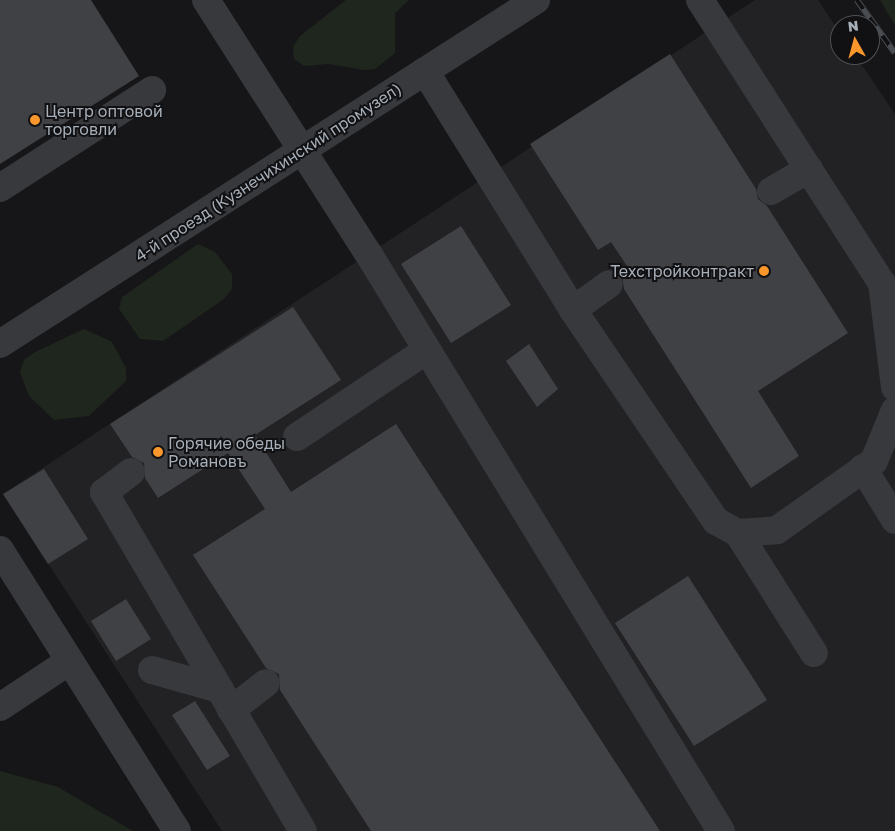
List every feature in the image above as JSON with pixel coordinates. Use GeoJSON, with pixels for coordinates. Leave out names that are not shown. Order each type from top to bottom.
{"type":"FeatureCollection","features":[{"type":"Feature","properties":{"kind":"street"},"geometry":{"type":"LineString","coordinates":[[206,0],[428,350],[721,831]]}},
{"type":"Feature","properties":{"kind":"street","name":"4-й проезд (Кузнечихинский промузел)"},"geometry":{"type":"LineString","coordinates":[[0,344],[536,0]]}},
{"type":"Feature","properties":{"kind":"street"},"geometry":{"type":"LineString","coordinates":[[700,0],[888,293],[895,388]]}},
{"type":"Feature","properties":{"kind":"street"},"geometry":{"type":"LineString","coordinates":[[425,71],[573,310],[716,521],[738,533],[814,653]]}},
{"type":"Feature","properties":{"kind":"street"},"geometry":{"type":"LineString","coordinates":[[0,188],[152,90]]}},
{"type":"Feature","properties":{"kind":"street"},"geometry":{"type":"LineString","coordinates":[[771,191],[809,169]]}},
{"type":"Feature","properties":{"kind":"street"},"geometry":{"type":"LineString","coordinates":[[573,310],[609,284]]}},
{"type":"Feature","properties":{"kind":"street"},"geometry":{"type":"LineString","coordinates":[[297,437],[428,350]]}},
{"type":"Feature","properties":{"kind":"street"},"geometry":{"type":"LineString","coordinates":[[738,533],[777,530],[874,461],[895,410]]}},
{"type":"Feature","properties":{"kind":"street"},"geometry":{"type":"LineString","coordinates":[[863,468],[895,520]]}},
{"type":"Feature","properties":{"kind":"street"},"geometry":{"type":"LineString","coordinates":[[131,472],[104,492],[303,831]]}},
{"type":"Feature","properties":{"kind":"street"},"geometry":{"type":"LineString","coordinates":[[0,550],[68,662],[177,831]]}},
{"type":"Feature","properties":{"kind":"street"},"geometry":{"type":"LineString","coordinates":[[0,707],[68,662]]}},
{"type":"Feature","properties":{"kind":"street"},"geometry":{"type":"LineString","coordinates":[[152,670],[225,700],[266,683]]}},
{"type":"Feature","properties":{"kind":"shaded area"},"geometry":{"type":"Polygon","coordinates":[[[346,0],[409,0],[395,13],[395,53],[375,69],[364,70],[328,64],[304,66],[294,59],[293,47],[300,36],[346,0]]]}},
{"type":"Feature","properties":{"kind":"shaded area"},"geometry":{"type":"Polygon","coordinates":[[[755,0],[818,0],[830,18],[830,65],[862,65],[895,114],[895,831],[222,831],[3,494],[755,0]]]}},
{"type":"Feature","properties":{"kind":"shaded area"},"geometry":{"type":"Polygon","coordinates":[[[880,0],[895,0],[895,25],[884,7],[880,0]]]}},
{"type":"Feature","properties":{"kind":"shaded area"},"geometry":{"type":"Polygon","coordinates":[[[198,244],[215,252],[232,274],[232,289],[224,299],[163,341],[140,339],[119,309],[122,297],[198,244]]]}},
{"type":"Feature","properties":{"kind":"shaded area"},"geometry":{"type":"Polygon","coordinates":[[[84,329],[112,342],[126,368],[126,381],[89,416],[54,420],[29,396],[20,372],[24,360],[35,352],[84,329]]]}},
{"type":"Feature","properties":{"kind":"shaded area"},"geometry":{"type":"Polygon","coordinates":[[[0,771],[58,787],[133,831],[0,831],[0,771]]]}},
{"type":"Feature","properties":{"kind":"building","name":"Центр оптовой торговли"},"geometry":{"type":"Polygon","coordinates":[[[0,0],[91,0],[139,76],[0,164],[0,0]]]}},
{"type":"Feature","properties":{"kind":"building"},"geometry":{"type":"Polygon","coordinates":[[[670,54],[756,189],[758,199],[767,206],[848,333],[758,391],[799,456],[751,488],[624,289],[622,275],[629,269],[611,242],[598,250],[530,144],[670,54]]]}},
{"type":"Feature","properties":{"kind":"building"},"geometry":{"type":"Polygon","coordinates":[[[461,226],[511,305],[451,343],[401,264],[461,226]]]}},
{"type":"Feature","properties":{"kind":"building"},"geometry":{"type":"Polygon","coordinates":[[[293,307],[341,380],[255,435],[291,492],[396,424],[660,831],[371,831],[280,690],[279,674],[266,668],[193,555],[265,509],[228,453],[158,498],[145,478],[144,463],[132,457],[110,424],[293,307]]]}},
{"type":"Feature","properties":{"kind":"building"},"geometry":{"type":"Polygon","coordinates":[[[529,344],[558,389],[537,407],[506,361],[529,344]]]}},
{"type":"Feature","properties":{"kind":"building"},"geometry":{"type":"Polygon","coordinates":[[[44,469],[88,539],[48,564],[3,494],[44,469]]]}},
{"type":"Feature","properties":{"kind":"building"},"geometry":{"type":"Polygon","coordinates":[[[688,576],[767,700],[694,746],[615,623],[688,576]]]}},
{"type":"Feature","properties":{"kind":"building"},"geometry":{"type":"Polygon","coordinates":[[[126,599],[151,639],[116,661],[91,621],[126,599]]]}},
{"type":"Feature","properties":{"kind":"building"},"geometry":{"type":"Polygon","coordinates":[[[195,701],[230,756],[207,770],[172,715],[195,701]]]}},
{"type":"Feature","properties":{"kind":"railway"},"geometry":{"type":"LineString","coordinates":[[857,0],[895,53]]}},
{"type":"Feature","properties":{"kind":"place","name":"Центр оптовой торговли"},"geometry":{"type":"Point","coordinates":[35,120]}},
{"type":"Feature","properties":{"kind":"place","name":"Техстройконтракт"},"geometry":{"type":"Point","coordinates":[764,271]}},
{"type":"Feature","properties":{"kind":"place","name":"Горячие обеды Романовъ"},"geometry":{"type":"Point","coordinates":[158,452]}}]}
